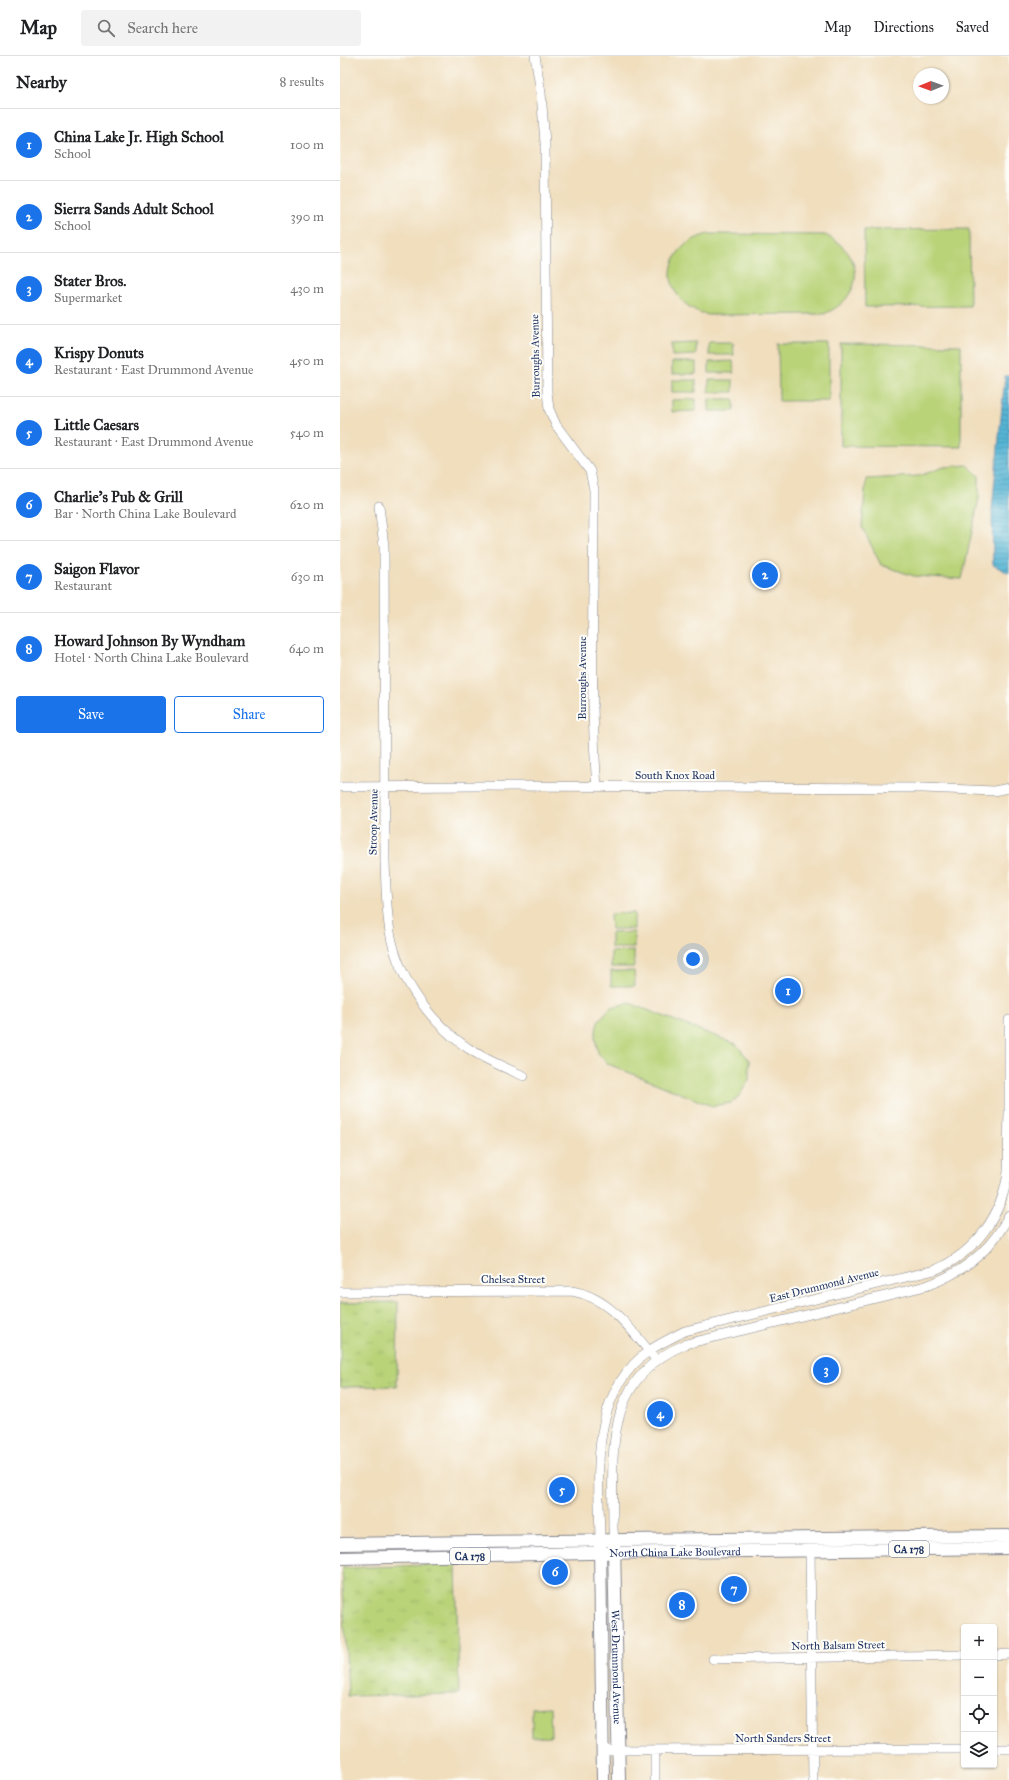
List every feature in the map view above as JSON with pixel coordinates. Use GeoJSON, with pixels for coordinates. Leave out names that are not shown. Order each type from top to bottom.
{"type":"FeatureCollection","features":[{"type":"Feature","properties":{"kind":"main road","name":"North China Lake Boulevard"},"geometry":{"type":"LineString","coordinates":[[340,1544],[1009,1536]]}},
{"type":"Feature","properties":{"kind":"main road","name":"West Drummond Avenue"},"geometry":{"type":"LineString","coordinates":[[600,1540],[603,1780]]}},
{"type":"Feature","properties":{"kind":"main road","name":"West Drummond Avenue"},"geometry":{"type":"LineString","coordinates":[[614,1540],[619,1780]]}},
{"type":"Feature","properties":{"kind":"main road"},"geometry":{"type":"LineString","coordinates":[[340,1550],[358,1550],[366,1544]]}},
{"type":"Feature","properties":{"kind":"main road","name":"North China Lake Boulevard"},"geometry":{"type":"LineString","coordinates":[[340,1558],[1009,1548]]}},
{"type":"Feature","properties":{"kind":"street","name":"Burroughs Avenue"},"geometry":{"type":"LineString","coordinates":[[535,56],[541,93],[544,143],[546,392],[549,409],[556,425],[590,471],[594,490],[594,755],[597,786]]}},
{"type":"Feature","properties":{"kind":"street","name":"Stroop Avenue"},"geometry":{"type":"LineString","coordinates":[[379,506],[384,546],[386,787],[385,862],[387,907],[390,932],[396,958],[404,976],[418,999],[443,1028],[463,1045],[482,1057],[524,1076]]}},
{"type":"Feature","properties":{"kind":"street","name":"South Knox Road"},"geometry":{"type":"LineString","coordinates":[[340,787],[597,786],[942,789],[994,791],[1009,788]]}},
{"type":"Feature","properties":{"kind":"street","name":"East Drummond Avenue"},"geometry":{"type":"LineString","coordinates":[[600,1540],[600,1448],[603,1423],[611,1398],[621,1382],[627,1373],[649,1352],[660,1344],[686,1331],[920,1274],[947,1264],[968,1250],[978,1240],[991,1222],[1001,1201],[1005,1186],[1008,1159],[1009,1020]]}},
{"type":"Feature","properties":{"kind":"street"},"geometry":{"type":"LineString","coordinates":[[614,1540],[613,1451],[616,1424],[628,1394],[647,1369],[673,1350],[692,1343],[917,1288],[939,1281],[960,1270],[980,1255],[996,1237],[1009,1215]]}},
{"type":"Feature","properties":{"kind":"street","name":"Chelsea Street"},"geometry":{"type":"LineString","coordinates":[[340,1292],[584,1293],[608,1306],[657,1361]]}},
{"type":"Feature","properties":{"kind":"street"},"geometry":{"type":"LineString","coordinates":[[810,1550],[813,1780]]}},
{"type":"Feature","properties":{"kind":"street"},"geometry":{"type":"LineString","coordinates":[[997,1655],[1009,1654]]}},
{"type":"Feature","properties":{"kind":"street","name":"North Balsam Street"},"geometry":{"type":"LineString","coordinates":[[713,1659],[961,1655]]}},
{"type":"Feature","properties":{"kind":"street","name":"North Sanders Street"},"geometry":{"type":"LineString","coordinates":[[602,1750],[961,1749]]}},
{"type":"Feature","properties":{"kind":"street"},"geometry":{"type":"LineString","coordinates":[[997,1749],[1009,1749]]}},
{"type":"Feature","properties":{"kind":"street"},"geometry":{"type":"LineString","coordinates":[[655,1751],[655,1780]]}},
{"type":"Feature","properties":{"kind":"green space"},"geometry":{"type":"Polygon","coordinates":[[[969,229],[970,306],[865,307],[864,230],[969,229]]]}},
{"type":"Feature","properties":{"kind":"green space"},"geometry":{"type":"Polygon","coordinates":[[[709,234],[825,235],[838,243],[848,253],[854,264],[855,275],[853,287],[847,297],[837,307],[824,314],[708,315],[692,308],[680,298],[673,287],[671,274],[674,261],[681,249],[693,240],[709,234]]]}},
{"type":"Feature","properties":{"kind":"green space"},"geometry":{"type":"Polygon","coordinates":[[[696,343],[696,355],[672,356],[672,344],[696,343]]]}},
{"type":"Feature","properties":{"kind":"green space"},"geometry":{"type":"Polygon","coordinates":[[[709,343],[733,343],[734,355],[709,355],[709,343]]]}},
{"type":"Feature","properties":{"kind":"green space"},"geometry":{"type":"Polygon","coordinates":[[[778,344],[829,344],[829,401],[779,401],[778,344]]]}},
{"type":"Feature","properties":{"kind":"green space"},"geometry":{"type":"Polygon","coordinates":[[[841,344],[961,345],[961,447],[841,446],[841,344]]]}},
{"type":"Feature","properties":{"kind":"green space"},"geometry":{"type":"Polygon","coordinates":[[[733,361],[734,373],[709,373],[709,362],[733,361]]]}},
{"type":"Feature","properties":{"kind":"green space"},"geometry":{"type":"Polygon","coordinates":[[[672,362],[696,362],[696,374],[672,374],[672,362]]]}},
{"type":"Feature","properties":{"kind":"green space"},"geometry":{"type":"Polygon","coordinates":[[[672,380],[696,380],[696,392],[672,392],[672,380]]]}},
{"type":"Feature","properties":{"kind":"green space"},"geometry":{"type":"Polygon","coordinates":[[[709,380],[733,380],[733,392],[709,392],[709,380]]]}},
{"type":"Feature","properties":{"kind":"green space"},"geometry":{"type":"Polygon","coordinates":[[[696,399],[696,411],[672,412],[672,400],[696,399]]]}},
{"type":"Feature","properties":{"kind":"green space"},"geometry":{"type":"Polygon","coordinates":[[[709,399],[734,399],[734,411],[709,411],[709,399]]]}},
{"type":"Feature","properties":{"kind":"green space"},"geometry":{"type":"Polygon","coordinates":[[[967,465],[979,476],[979,498],[962,579],[914,576],[881,565],[862,527],[866,479],[919,476],[944,467],[967,465]]]}},
{"type":"Feature","properties":{"kind":"green space"},"geometry":{"type":"Polygon","coordinates":[[[634,913],[634,929],[611,929],[610,914],[634,913]]]}},
{"type":"Feature","properties":{"kind":"green space"},"geometry":{"type":"Polygon","coordinates":[[[634,932],[634,948],[611,948],[611,933],[634,932]]]}},
{"type":"Feature","properties":{"kind":"green space"},"geometry":{"type":"Polygon","coordinates":[[[634,951],[634,967],[611,967],[611,952],[634,951]]]}},
{"type":"Feature","properties":{"kind":"green space"},"geometry":{"type":"Polygon","coordinates":[[[611,971],[634,971],[635,986],[611,986],[611,971]]]}},
{"type":"Feature","properties":{"kind":"green space"},"geometry":{"type":"Polygon","coordinates":[[[629,1003],[736,1044],[749,1060],[749,1080],[739,1096],[731,1103],[712,1106],[608,1064],[598,1053],[595,1037],[598,1021],[611,1007],[629,1003]]]}},
{"type":"Feature","properties":{"kind":"green space"},"geometry":{"type":"Polygon","coordinates":[[[398,1302],[397,1386],[340,1387],[340,1303],[398,1302]]]}},
{"type":"Feature","properties":{"kind":"green space"},"geometry":{"type":"Polygon","coordinates":[[[456,1564],[459,1694],[348,1696],[342,1568],[456,1564]]]}},
{"type":"Feature","properties":{"kind":"green space"},"geometry":{"type":"Polygon","coordinates":[[[550,1707],[551,1736],[532,1737],[532,1708],[550,1707]]]}},
{"type":"Feature","properties":{"kind":"water"},"geometry":{"type":"Polygon","coordinates":[[[1005,376],[1009,376],[1009,573],[993,565],[992,510],[1005,376]]]}},
{"type":"Feature","properties":{"kind":"place","name":"Sierra Sands Adult School"},"geometry":{"type":"Point","coordinates":[765,575]}},
{"type":"Feature","properties":{"kind":"place","name":"China Lake Jr. High School"},"geometry":{"type":"Point","coordinates":[788,991]}},
{"type":"Feature","properties":{"kind":"place","name":"Stater Bros."},"geometry":{"type":"Point","coordinates":[826,1370]}},
{"type":"Feature","properties":{"kind":"place","name":"Krispy Donuts"},"geometry":{"type":"Point","coordinates":[660,1414]}},
{"type":"Feature","properties":{"kind":"place","name":"Little Caesars"},"geometry":{"type":"Point","coordinates":[562,1490]}},
{"type":"Feature","properties":{"kind":"place","name":"Charlie's Pub & Grill"},"geometry":{"type":"Point","coordinates":[555,1572]}},
{"type":"Feature","properties":{"kind":"place","name":"Saigon Flavor"},"geometry":{"type":"Point","coordinates":[734,1589]}},
{"type":"Feature","properties":{"kind":"place","name":"Howard Johnson By Wyndham"},"geometry":{"type":"Point","coordinates":[682,1605]}}]}
